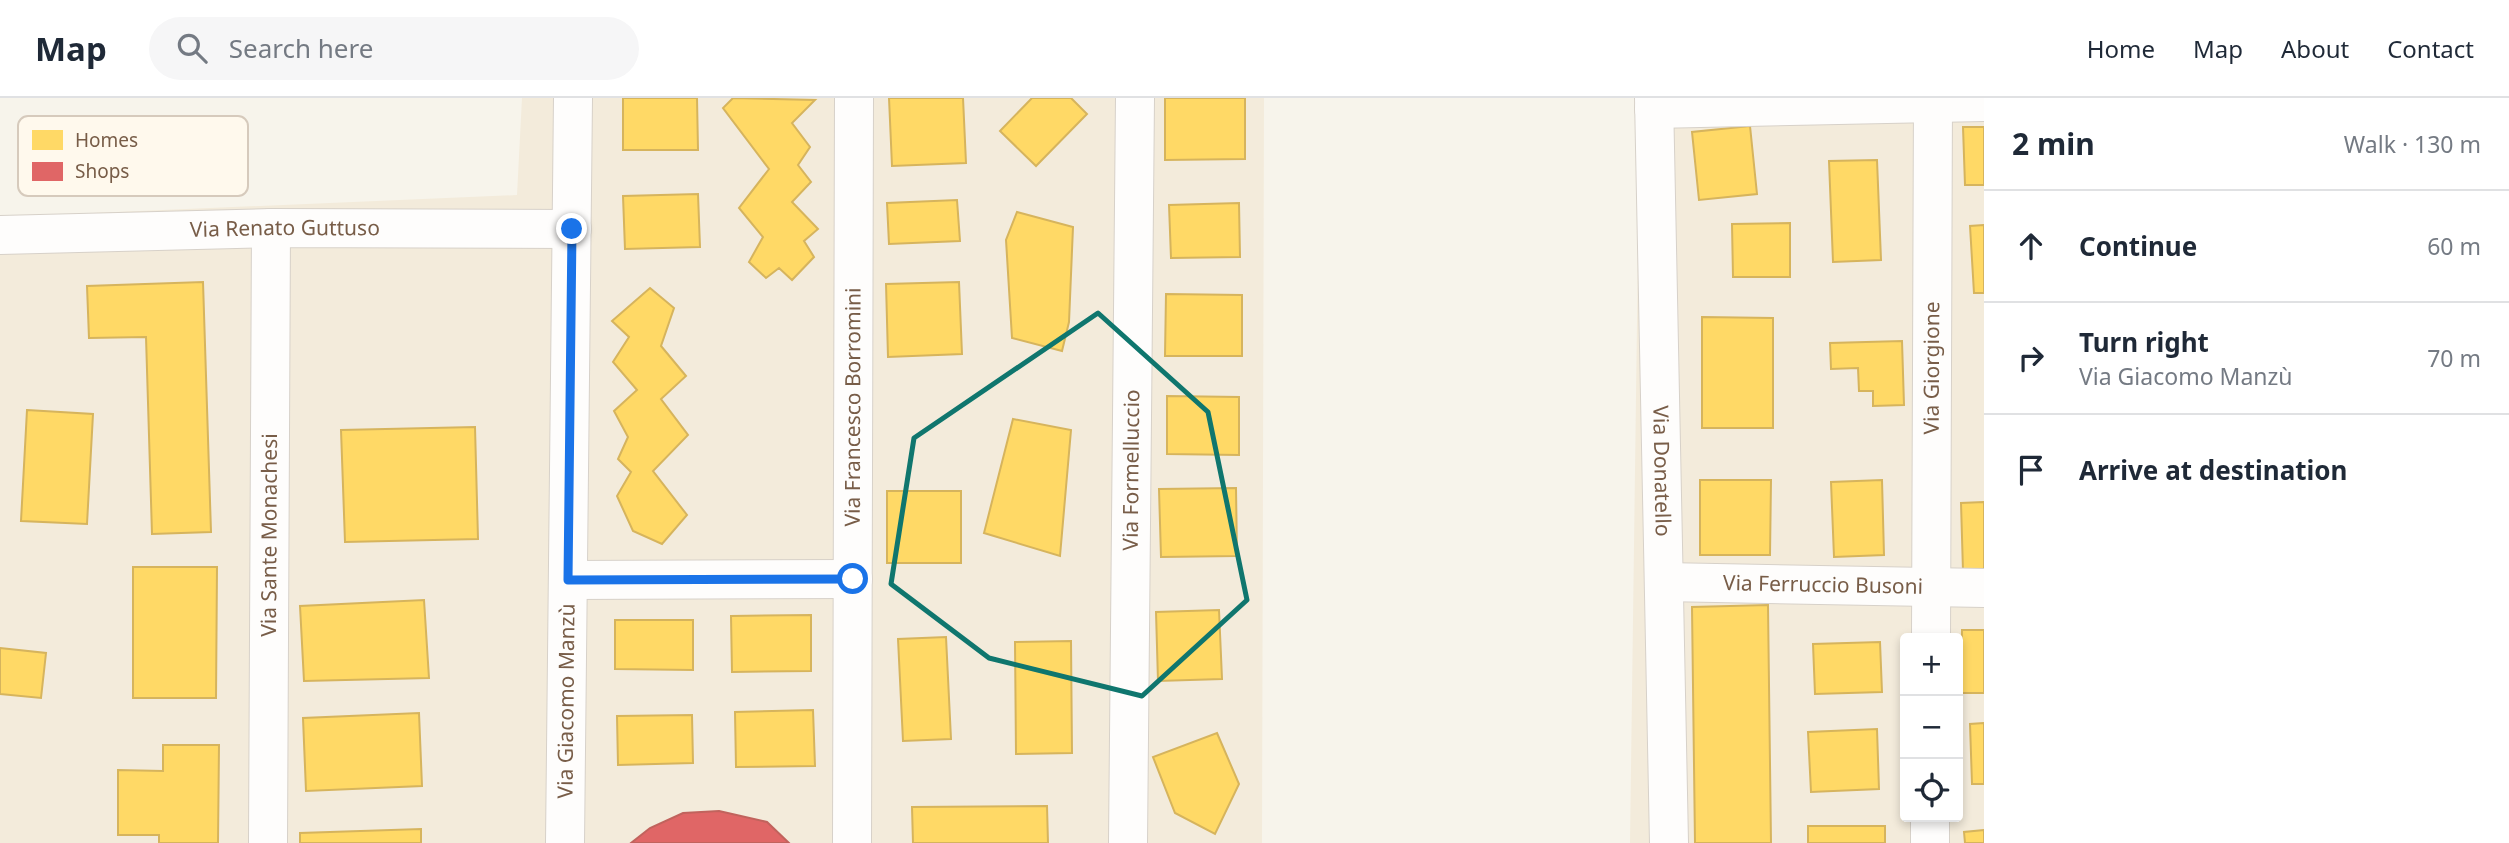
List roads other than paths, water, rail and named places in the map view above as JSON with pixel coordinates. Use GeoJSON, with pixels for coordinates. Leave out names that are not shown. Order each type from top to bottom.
{"type":"FeatureCollection","features":[{"type":"Feature","properties":{"kind":"street","name":"Via Giacomo Manzù"},"geometry":{"type":"LineString","coordinates":[[565,843],[573,98]]}},
{"type":"Feature","properties":{"kind":"street","name":"Via Francesco Borromini"},"geometry":{"type":"LineString","coordinates":[[852,843],[854,98]]}},
{"type":"Feature","properties":{"kind":"street","name":"Via Formelluccio"},"geometry":{"type":"LineString","coordinates":[[1128,843],[1135,98]]}},
{"type":"Feature","properties":{"kind":"street","name":"Via Giorgione"},"geometry":{"type":"LineString","coordinates":[[1931,633],[1933,101]]}},
{"type":"Feature","properties":{"kind":"street"},"geometry":{"type":"LineString","coordinates":[[1654,104],[1984,102]]}},
{"type":"Feature","properties":{"kind":"street","name":"Via Donatello"},"geometry":{"type":"LineString","coordinates":[[1654,104],[1669,843]]}},
{"type":"Feature","properties":{"kind":"street","name":"Via Renato Guttuso"},"geometry":{"type":"LineString","coordinates":[[0,235],[271,228],[572,229]]}},
{"type":"Feature","properties":{"kind":"street","name":"Via Sante Monachesi"},"geometry":{"type":"LineString","coordinates":[[268,843],[271,228]]}},
{"type":"Feature","properties":{"kind":"street"},"geometry":{"type":"LineString","coordinates":[[568,580],[853,579]]}},
{"type":"Feature","properties":{"kind":"street","name":"Via Ferruccio Busoni"},"geometry":{"type":"LineString","coordinates":[[1664,582],[1984,588]]}},
{"type":"Feature","properties":{"kind":"street"},"geometry":{"type":"LineString","coordinates":[[1930,822],[1930,843]]}}]}
